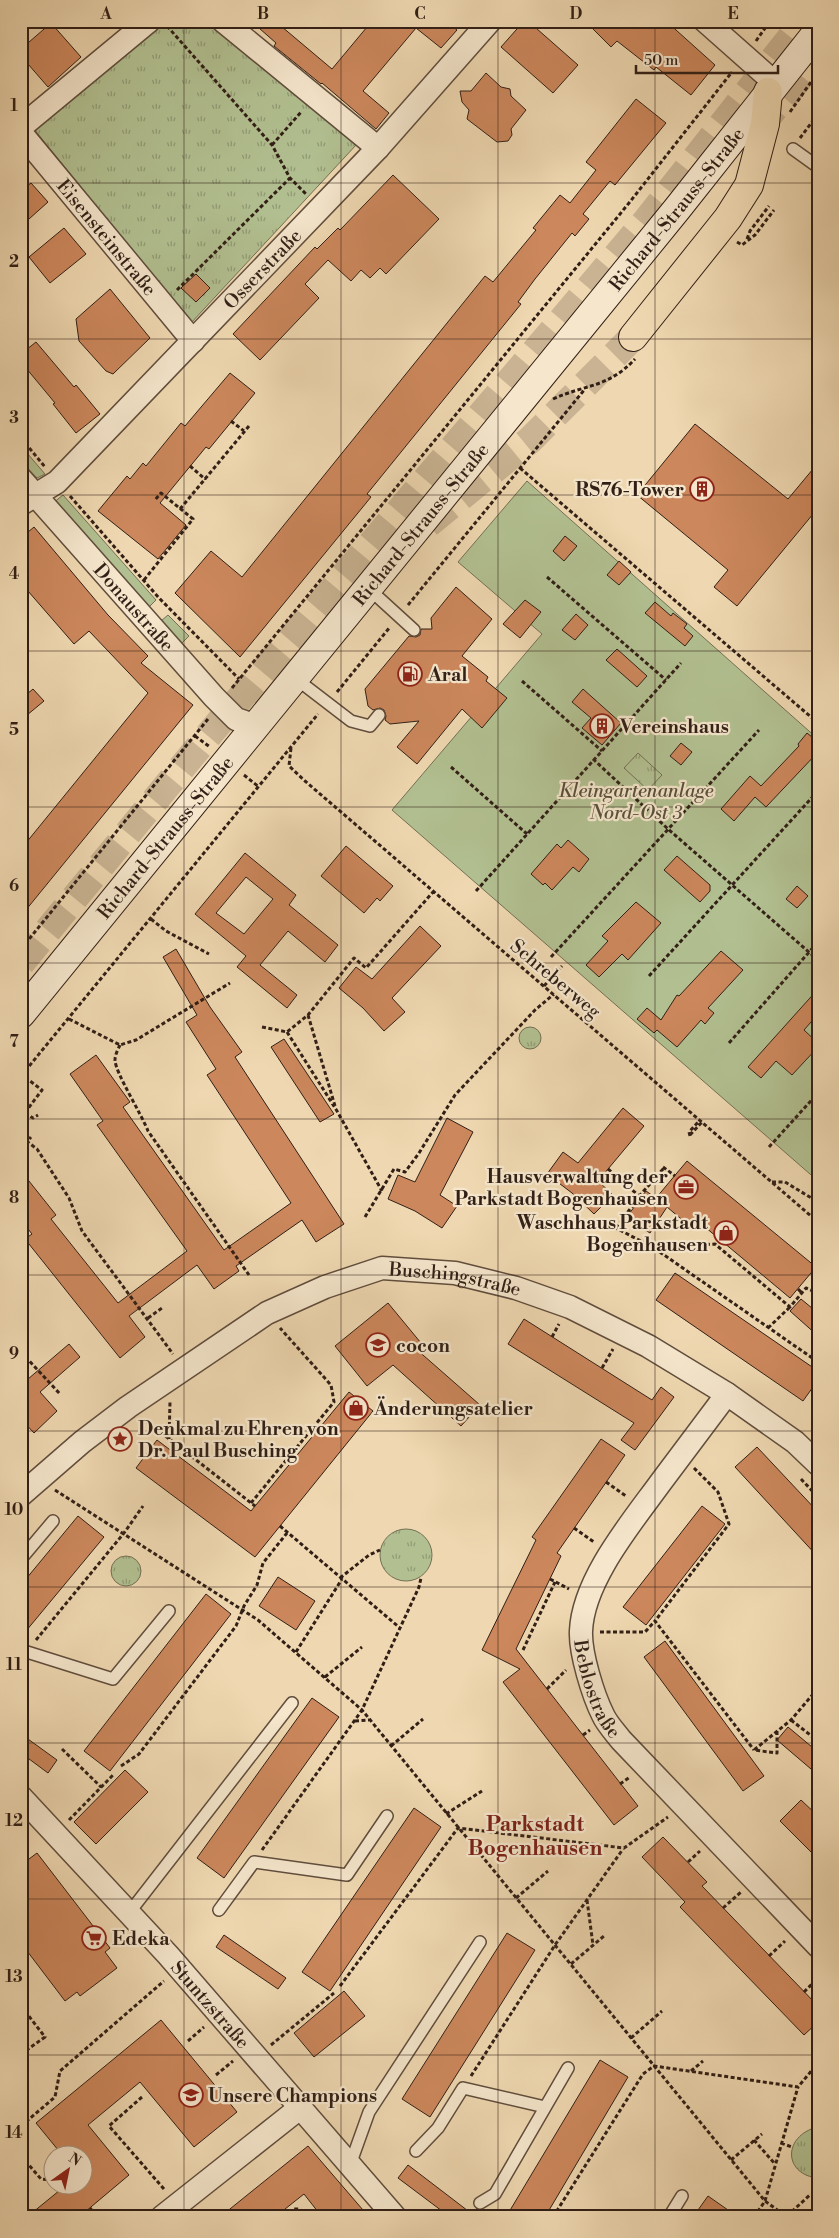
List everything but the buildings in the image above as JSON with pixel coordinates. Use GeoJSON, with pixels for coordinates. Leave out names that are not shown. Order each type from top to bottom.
{"type":"FeatureCollection","features":[{"type":"Feature","properties":{"kind":"highway"},"geometry":{"type":"LineString","coordinates":[[633,337],[728,218],[749,185],[765,124],[772,87]]}},
{"type":"Feature","properties":{"kind":"main road","name":"Richard-Strauss-Straße"},"geometry":{"type":"LineString","coordinates":[[21,1014],[670,216],[818,31]]}},
{"type":"Feature","properties":{"kind":"street"},"geometry":{"type":"LineString","coordinates":[[21,127],[150,21]]}},
{"type":"Feature","properties":{"kind":"street"},"geometry":{"type":"LineString","coordinates":[[223,21],[378,148]]}},
{"type":"Feature","properties":{"kind":"street"},"geometry":{"type":"LineString","coordinates":[[705,21],[744,56],[772,87]]}},
{"type":"Feature","properties":{"kind":"street","name":"Osserstraße"},"geometry":{"type":"LineString","coordinates":[[29,500],[57,482],[378,148],[478,25]]}},
{"type":"Feature","properties":{"kind":"street","name":"Eisensteinstraße"},"geometry":{"type":"LineString","coordinates":[[21,133],[193,341]]}},
{"type":"Feature","properties":{"kind":"street","name":"Donaustraße"},"geometry":{"type":"LineString","coordinates":[[21,479],[29,500],[220,704],[236,719],[256,726]]}},
{"type":"Feature","properties":{"kind":"street","name":"Buschingstraße"},"geometry":{"type":"LineString","coordinates":[[21,1494],[128,1406],[266,1313],[325,1287],[382,1268],[455,1272],[516,1288],[570,1306],[648,1346],[727,1394],[795,1442],[818,1464]]}},
{"type":"Feature","properties":{"kind":"street","name":"Beblostraße"},"geometry":{"type":"LineString","coordinates":[[727,1394],[618,1541],[586,1603],[581,1632],[592,1689],[603,1716],[621,1740],[818,1946]]}},
{"type":"Feature","properties":{"kind":"street","name":"Stuntzstraße"},"geometry":{"type":"LineString","coordinates":[[22,1799],[179,1967],[395,2217]]}},
{"type":"Feature","properties":{"kind":"street"},"geometry":{"type":"LineString","coordinates":[[170,2211],[301,2107]]}},
{"type":"Feature","properties":{"kind":"lane"},"geometry":{"type":"LineString","coordinates":[[793,149],[818,167]]}},
{"type":"Feature","properties":{"kind":"lane"},"geometry":{"type":"LineString","coordinates":[[368,588],[414,630]]}},
{"type":"Feature","properties":{"kind":"lane"},"geometry":{"type":"LineString","coordinates":[[295,678],[351,721],[370,726],[379,715]]}},
{"type":"Feature","properties":{"kind":"lane"},"geometry":{"type":"LineString","coordinates":[[21,1559],[53,1520]]}},
{"type":"Feature","properties":{"kind":"lane"},"geometry":{"type":"LineString","coordinates":[[24,1656],[113,1679],[169,1611]]}},
{"type":"Feature","properties":{"kind":"lane"},"geometry":{"type":"LineString","coordinates":[[129,1913],[292,1703]]}},
{"type":"Feature","properties":{"kind":"lane"},"geometry":{"type":"LineString","coordinates":[[220,1910],[254,1862],[347,1875],[386,1816]]}},
{"type":"Feature","properties":{"kind":"lane"},"geometry":{"type":"LineString","coordinates":[[350,2165],[369,2112],[480,1942]]}},
{"type":"Feature","properties":{"kind":"lane"},"geometry":{"type":"LineString","coordinates":[[480,2203],[495,2194],[568,2068]]}},
{"type":"Feature","properties":{"kind":"lane"},"geometry":{"type":"LineString","coordinates":[[416,2151],[438,2128],[463,2088],[545,2107]]}},
{"type":"Feature","properties":{"kind":"lane"},"geometry":{"type":"LineString","coordinates":[[668,2217],[682,2196]]}},
{"type":"Feature","properties":{"kind":"path"},"geometry":{"type":"LineString","coordinates":[[164,21],[272,145],[290,178],[308,196]]}},
{"type":"Feature","properties":{"kind":"path"},"geometry":{"type":"LineString","coordinates":[[21,949],[196,736],[239,679],[630,203],[770,21]]}},
{"type":"Feature","properties":{"kind":"path"},"geometry":{"type":"LineString","coordinates":[[272,145],[314,97]]}},
{"type":"Feature","properties":{"kind":"path"},"geometry":{"type":"LineString","coordinates":[[793,149],[818,114]]}},
{"type":"Feature","properties":{"kind":"path"},"geometry":{"type":"LineString","coordinates":[[163,304],[290,178]]}},
{"type":"Feature","properties":{"kind":"path"},"geometry":{"type":"LineString","coordinates":[[769,206],[750,231],[747,240],[755,235],[774,210]]}},
{"type":"Feature","properties":{"kind":"path"},"geometry":{"type":"LineString","coordinates":[[21,1118],[42,1090],[22,1076],[585,389]]}},
{"type":"Feature","properties":{"kind":"path"},"geometry":{"type":"LineString","coordinates":[[232,421],[244,431]]}},
{"type":"Feature","properties":{"kind":"path"},"geometry":{"type":"LineString","coordinates":[[180,508],[249,426]]}},
{"type":"Feature","properties":{"kind":"path"},"geometry":{"type":"LineString","coordinates":[[21,438],[57,482],[144,580],[239,679]]}},
{"type":"Feature","properties":{"kind":"path"},"geometry":{"type":"LineString","coordinates":[[190,466],[205,479]]}},
{"type":"Feature","properties":{"kind":"path"},"geometry":{"type":"LineString","coordinates":[[520,468],[818,723]]}},
{"type":"Feature","properties":{"kind":"path"},"geometry":{"type":"LineString","coordinates":[[144,580],[193,519],[161,493],[155,500]]}},
{"type":"Feature","properties":{"kind":"path"},"geometry":{"type":"LineString","coordinates":[[547,577],[666,680]]}},
{"type":"Feature","properties":{"kind":"path"},"geometry":{"type":"LineString","coordinates":[[476,891],[681,664]]}},
{"type":"Feature","properties":{"kind":"path"},"geometry":{"type":"LineString","coordinates":[[522,681],[602,750]]}},
{"type":"Feature","properties":{"kind":"path"},"geometry":{"type":"LineString","coordinates":[[552,957],[759,730]]}},
{"type":"Feature","properties":{"kind":"path"},"geometry":{"type":"LineString","coordinates":[[196,736],[212,748]]}},
{"type":"Feature","properties":{"kind":"path","name":"Schreberweg"},"geometry":{"type":"LineString","coordinates":[[291,748],[289,766],[818,1222]]}},
{"type":"Feature","properties":{"kind":"path"},"geometry":{"type":"LineString","coordinates":[[594,759],[668,829],[818,960]]}},
{"type":"Feature","properties":{"kind":"path"},"geometry":{"type":"LineString","coordinates":[[451,767],[527,834]]}},
{"type":"Feature","properties":{"kind":"path"},"geometry":{"type":"LineString","coordinates":[[243,773],[259,787]]}},
{"type":"Feature","properties":{"kind":"path"},"geometry":{"type":"LineString","coordinates":[[649,976],[731,884],[818,791]]}},
{"type":"Feature","properties":{"kind":"path"},"geometry":{"type":"LineString","coordinates":[[287,1032],[308,1015],[354,958],[366,968],[433,892]]}},
{"type":"Feature","properties":{"kind":"path"},"geometry":{"type":"LineString","coordinates":[[151,919],[166,931],[209,954]]}},
{"type":"Feature","properties":{"kind":"path"},"geometry":{"type":"LineString","coordinates":[[730,1043],[818,942]]}},
{"type":"Feature","properties":{"kind":"path"},"geometry":{"type":"LineString","coordinates":[[544,986],[562,966]]}},
{"type":"Feature","properties":{"kind":"path"},"geometry":{"type":"LineString","coordinates":[[69,1019],[120,1045],[136,1040],[230,983]]}},
{"type":"Feature","properties":{"kind":"path"},"geometry":{"type":"LineString","coordinates":[[365,1217],[394,1168],[404,1172],[419,1153],[455,1095],[492,1054],[554,994]]}},
{"type":"Feature","properties":{"kind":"path"},"geometry":{"type":"LineString","coordinates":[[308,1015],[337,1111]]}},
{"type":"Feature","properties":{"kind":"path"},"geometry":{"type":"LineString","coordinates":[[262,1027],[287,1032],[337,1111],[382,1191]]}},
{"type":"Feature","properties":{"kind":"path"},"geometry":{"type":"LineString","coordinates":[[120,1045],[115,1060],[123,1083],[140,1112],[148,1131],[249,1275]]}},
{"type":"Feature","properties":{"kind":"path"},"geometry":{"type":"LineString","coordinates":[[769,1147],[818,1093]]}},
{"type":"Feature","properties":{"kind":"path"},"geometry":{"type":"LineString","coordinates":[[25,1113],[33,1118],[38,1115]]}},
{"type":"Feature","properties":{"kind":"path"},"geometry":{"type":"LineString","coordinates":[[27,1134],[21,1139],[37,1149],[68,1198],[82,1231],[148,1318],[177,1373],[169,1439]]}},
{"type":"Feature","properties":{"kind":"path"},"geometry":{"type":"LineString","coordinates":[[21,1149],[31,1137]]}},
{"type":"Feature","properties":{"kind":"path"},"geometry":{"type":"LineString","coordinates":[[675,1176],[664,1167],[640,1194],[615,1228],[654,1248],[818,1362]]}},
{"type":"Feature","properties":{"kind":"path"},"geometry":{"type":"LineString","coordinates":[[608,1169],[638,1195]]}},
{"type":"Feature","properties":{"kind":"path"},"geometry":{"type":"LineString","coordinates":[[771,1182],[785,1182],[818,1202]]}},
{"type":"Feature","properties":{"kind":"path"},"geometry":{"type":"LineString","coordinates":[[654,1248],[715,1244],[720,1239]]}},
{"type":"Feature","properties":{"kind":"path"},"geometry":{"type":"LineString","coordinates":[[715,1244],[790,1307]]}},
{"type":"Feature","properties":{"kind":"path"},"geometry":{"type":"LineString","coordinates":[[768,1328],[806,1288],[818,1293]]}},
{"type":"Feature","properties":{"kind":"path"},"geometry":{"type":"LineString","coordinates":[[798,1289],[802,1293]]}},
{"type":"Feature","properties":{"kind":"path"},"geometry":{"type":"LineString","coordinates":[[148,1318],[162,1308]]}},
{"type":"Feature","properties":{"kind":"path"},"geometry":{"type":"LineString","coordinates":[[251,1503],[334,1402],[331,1385],[266,1313]]}},
{"type":"Feature","properties":{"kind":"path"},"geometry":{"type":"LineString","coordinates":[[21,1352],[60,1394]]}},
{"type":"Feature","properties":{"kind":"path"},"geometry":{"type":"LineString","coordinates":[[128,1406],[255,1506]]}},
{"type":"Feature","properties":{"kind":"path"},"geometry":{"type":"LineString","coordinates":[[581,1632],[645,1632],[730,1524],[718,1492],[700,1474]]}},
{"type":"Feature","properties":{"kind":"path"},"geometry":{"type":"LineString","coordinates":[[38,1479],[258,1620],[362,1710],[765,2201],[787,2216],[811,2194]]}},
{"type":"Feature","properties":{"kind":"path"},"geometry":{"type":"LineString","coordinates":[[606,1482],[630,1499]]}},
{"type":"Feature","properties":{"kind":"path"},"geometry":{"type":"LineString","coordinates":[[24,1656],[124,1533],[143,1506]]}},
{"type":"Feature","properties":{"kind":"path"},"geometry":{"type":"LineString","coordinates":[[280,1526],[400,1628]]}},
{"type":"Feature","properties":{"kind":"path"},"geometry":{"type":"LineString","coordinates":[[574,1528],[600,1545]]}},
{"type":"Feature","properties":{"kind":"path"},"geometry":{"type":"LineString","coordinates":[[121,1766],[139,1754],[236,1626],[242,1610],[257,1585],[262,1563],[287,1533]]}},
{"type":"Feature","properties":{"kind":"path"},"geometry":{"type":"LineString","coordinates":[[296,1652],[341,1578],[369,1555],[380,1550]]}},
{"type":"Feature","properties":{"kind":"path"},"geometry":{"type":"LineString","coordinates":[[254,1862],[362,1710],[419,1587],[421,1578]]}},
{"type":"Feature","properties":{"kind":"path"},"geometry":{"type":"LineString","coordinates":[[550,1579],[577,1593]]}},
{"type":"Feature","properties":{"kind":"path"},"geometry":{"type":"LineString","coordinates":[[523,1650],[555,1582]]}},
{"type":"Feature","properties":{"kind":"path"},"geometry":{"type":"LineString","coordinates":[[655,1621],[754,1750],[777,1753],[777,1731]]}},
{"type":"Feature","properties":{"kind":"path"},"geometry":{"type":"LineString","coordinates":[[325,1678],[362,1647]]}},
{"type":"Feature","properties":{"kind":"path"},"geometry":{"type":"LineString","coordinates":[[547,1689],[569,1667]]}},
{"type":"Feature","properties":{"kind":"path"},"geometry":{"type":"LineString","coordinates":[[754,1750],[791,1720],[818,1691]]}},
{"type":"Feature","properties":{"kind":"path"},"geometry":{"type":"LineString","coordinates":[[390,1746],[422,1719]]}},
{"type":"Feature","properties":{"kind":"path"},"geometry":{"type":"LineString","coordinates":[[355,1721],[370,1720]]}},
{"type":"Feature","properties":{"kind":"path"},"geometry":{"type":"LineString","coordinates":[[791,1720],[818,1741]]}},
{"type":"Feature","properties":{"kind":"path"},"geometry":{"type":"LineString","coordinates":[[62,1749],[101,1787]]}},
{"type":"Feature","properties":{"kind":"path"},"geometry":{"type":"LineString","coordinates":[[56,1834],[114,1774]]}},
{"type":"Feature","properties":{"kind":"path"},"geometry":{"type":"LineString","coordinates":[[620,1784],[634,1774]]}},
{"type":"Feature","properties":{"kind":"path"},"geometry":{"type":"LineString","coordinates":[[446,1814],[482,1791]]}},
{"type":"Feature","properties":{"kind":"path"},"geometry":{"type":"LineString","coordinates":[[463,2088],[555,1945],[624,1848],[684,1805]]}},
{"type":"Feature","properties":{"kind":"path"},"geometry":{"type":"LineString","coordinates":[[458,1828],[624,1848]]}},
{"type":"Feature","properties":{"kind":"path"},"geometry":{"type":"LineString","coordinates":[[340,1986],[458,1828]]}},
{"type":"Feature","properties":{"kind":"path"},"geometry":{"type":"LineString","coordinates":[[688,1862],[704,1848]]}},
{"type":"Feature","properties":{"kind":"path"},"geometry":{"type":"LineString","coordinates":[[516,1898],[548,1871]]}},
{"type":"Feature","properties":{"kind":"path"},"geometry":{"type":"LineString","coordinates":[[723,1908],[744,1889]]}},
{"type":"Feature","properties":{"kind":"path"},"geometry":{"type":"LineString","coordinates":[[587,1899],[594,1945]]}},
{"type":"Feature","properties":{"kind":"path"},"geometry":{"type":"LineString","coordinates":[[570,1964],[604,1936]]}},
{"type":"Feature","properties":{"kind":"path"},"geometry":{"type":"LineString","coordinates":[[769,1956],[790,1937]]}},
{"type":"Feature","properties":{"kind":"path"},"geometry":{"type":"LineString","coordinates":[[21,2126],[55,2097],[60,2071],[179,1967]]}},
{"type":"Feature","properties":{"kind":"path"},"geometry":{"type":"LineString","coordinates":[[804,1992],[818,1978]]}},
{"type":"Feature","properties":{"kind":"path"},"geometry":{"type":"LineString","coordinates":[[257,2056],[334,1993]]}},
{"type":"Feature","properties":{"kind":"path"},"geometry":{"type":"LineString","coordinates":[[21,2006],[45,2037],[21,2054]]}},
{"type":"Feature","properties":{"kind":"path"},"geometry":{"type":"LineString","coordinates":[[631,2038],[662,2011]]}},
{"type":"Feature","properties":{"kind":"path"},"geometry":{"type":"LineString","coordinates":[[188,2041],[204,2027]]}},
{"type":"Feature","properties":{"kind":"path"},"geometry":{"type":"LineString","coordinates":[[216,2075],[233,2060]]}},
{"type":"Feature","properties":{"kind":"path"},"geometry":{"type":"LineString","coordinates":[[691,2071],[703,2061]]}},
{"type":"Feature","properties":{"kind":"path"},"geometry":{"type":"LineString","coordinates":[[754,2217],[765,2201],[798,2087],[818,2063]]}},
{"type":"Feature","properties":{"kind":"path"},"geometry":{"type":"LineString","coordinates":[[553,2217],[643,2074],[654,2066],[798,2087]]}},
{"type":"Feature","properties":{"kind":"path"},"geometry":{"type":"LineString","coordinates":[[142,2097],[109,2126],[170,2211]]}},
{"type":"Feature","properties":{"kind":"path"},"geometry":{"type":"LineString","coordinates":[[731,2160],[762,2134]]}},
{"type":"Feature","properties":{"kind":"path"},"geometry":{"type":"LineString","coordinates":[[754,2140],[775,2164]]}},
{"type":"Feature","properties":{"kind":"path"},"geometry":{"type":"LineString","coordinates":[[781,2143],[792,2147]]}},
{"type":"Feature","properties":{"kind":"path"},"geometry":{"type":"LineString","coordinates":[[21,2156],[42,2179]]}},
{"type":"Feature","properties":{"kind":"path"},"geometry":{"type":"LineString","coordinates":[[90,2208],[97,2217]]}},
{"type":"Feature","properties":{"kind":"path"},"geometry":{"type":"LineString","coordinates":[[284,2217],[294,2209],[300,2209],[305,2217]]}},
{"type":"Feature","properties":{"kind":"green space"},"geometry":{"type":"Polygon","coordinates":[[[163,21],[207,21],[357,144],[191,323],[34,129],[163,21]]]}},
{"type":"Feature","properties":{"kind":"green space"},"geometry":{"type":"Polygon","coordinates":[[[21,446],[45,474],[37,478],[21,461],[21,446]]]}},
{"type":"Feature","properties":{"kind":"green space","name":"Kleingartenanlage Nord-Ost 3"},"geometry":{"type":"Polygon","coordinates":[[[527,481],[818,739],[818,1181],[392,810],[542,634],[458,562],[527,481]]]}},
{"type":"Feature","properties":{"kind":"green space"},"geometry":{"type":"Polygon","coordinates":[[[63,495],[156,600],[149,607],[53,503],[63,495]]]}},
{"type":"Feature","properties":{"kind":"green space"},"geometry":{"type":"Polygon","coordinates":[[[168,615],[189,636],[182,643],[161,621],[168,615]]]}},
{"type":"Feature","properties":{"kind":"green space"},"geometry":{"type":"Polygon","coordinates":[[[638,753],[662,775],[648,790],[624,768],[638,753]]]}},
{"type":"Feature","properties":{"kind":"green space"},"geometry":{"type":"Polygon","coordinates":[[[530,1027],[538,1030],[541,1038],[538,1046],[530,1049],[522,1046],[519,1038],[522,1030],[530,1027]]]}},
{"type":"Feature","properties":{"kind":"green space"},"geometry":{"type":"Polygon","coordinates":[[[401,1529],[411,1529],[425,1536],[432,1550],[432,1560],[425,1574],[411,1581],[401,1581],[391,1577],[384,1570],[380,1560],[380,1550],[384,1540],[391,1533],[401,1529]]]}},
{"type":"Feature","properties":{"kind":"green space"},"geometry":{"type":"Polygon","coordinates":[[[126,1556],[137,1560],[141,1571],[137,1582],[126,1586],[115,1582],[111,1571],[115,1560],[126,1556]]]}},
{"type":"Feature","properties":{"kind":"green space"},"geometry":{"type":"Polygon","coordinates":[[[814,2128],[818,2129],[818,2178],[807,2175],[799,2170],[794,2164],[792,2156],[796,2140],[814,2128]]]}},
{"type":"Feature","properties":{"kind":"tunnel"},"geometry":{"type":"LineString","coordinates":[[21,963],[207,737],[647,220],[804,21]]}},
{"type":"Feature","properties":{"kind":"tunnel"},"geometry":{"type":"LineString","coordinates":[[757,130],[818,55]]}},
{"type":"Feature","properties":{"kind":"tunnel"},"geometry":{"type":"LineString","coordinates":[[428,524],[530,440],[633,337]]}},
{"type":"Feature","properties":{"kind":"place","name":"RS76-Tower"},"geometry":{"type":"Point","coordinates":[702,489]}},
{"type":"Feature","properties":{"kind":"place","name":"Aral"},"geometry":{"type":"Point","coordinates":[410,674]}},
{"type":"Feature","properties":{"kind":"place","name":"Vereinshaus"},"geometry":{"type":"Point","coordinates":[602,726]}},
{"type":"Feature","properties":{"kind":"place","name":"Hausverwaltung der Parkstadt Bogenhausen"},"geometry":{"type":"Point","coordinates":[686,1187]}},
{"type":"Feature","properties":{"kind":"place","name":"Waschhaus Parkstadt Bogenhausen"},"geometry":{"type":"Point","coordinates":[726,1233]}},
{"type":"Feature","properties":{"kind":"place","name":"cocon"},"geometry":{"type":"Point","coordinates":[378,1345]}},
{"type":"Feature","properties":{"kind":"place","name":"Änderungsatelier"},"geometry":{"type":"Point","coordinates":[356,1408]}},
{"type":"Feature","properties":{"kind":"place","name":"Denkmal zu Ehren von Dr. Paul Busching"},"geometry":{"type":"Point","coordinates":[120,1439]}},
{"type":"Feature","properties":{"kind":"place","name":"Edeka"},"geometry":{"type":"Point","coordinates":[94,1938]}},
{"type":"Feature","properties":{"kind":"place","name":"Unsere Champions"},"geometry":{"type":"Point","coordinates":[191,2095]}},
{"type":"Feature","properties":{"kind":"district","name":"Parkstadt Bogenhausen"},"geometry":{"type":"Point","coordinates":[535,1836]}}]}
